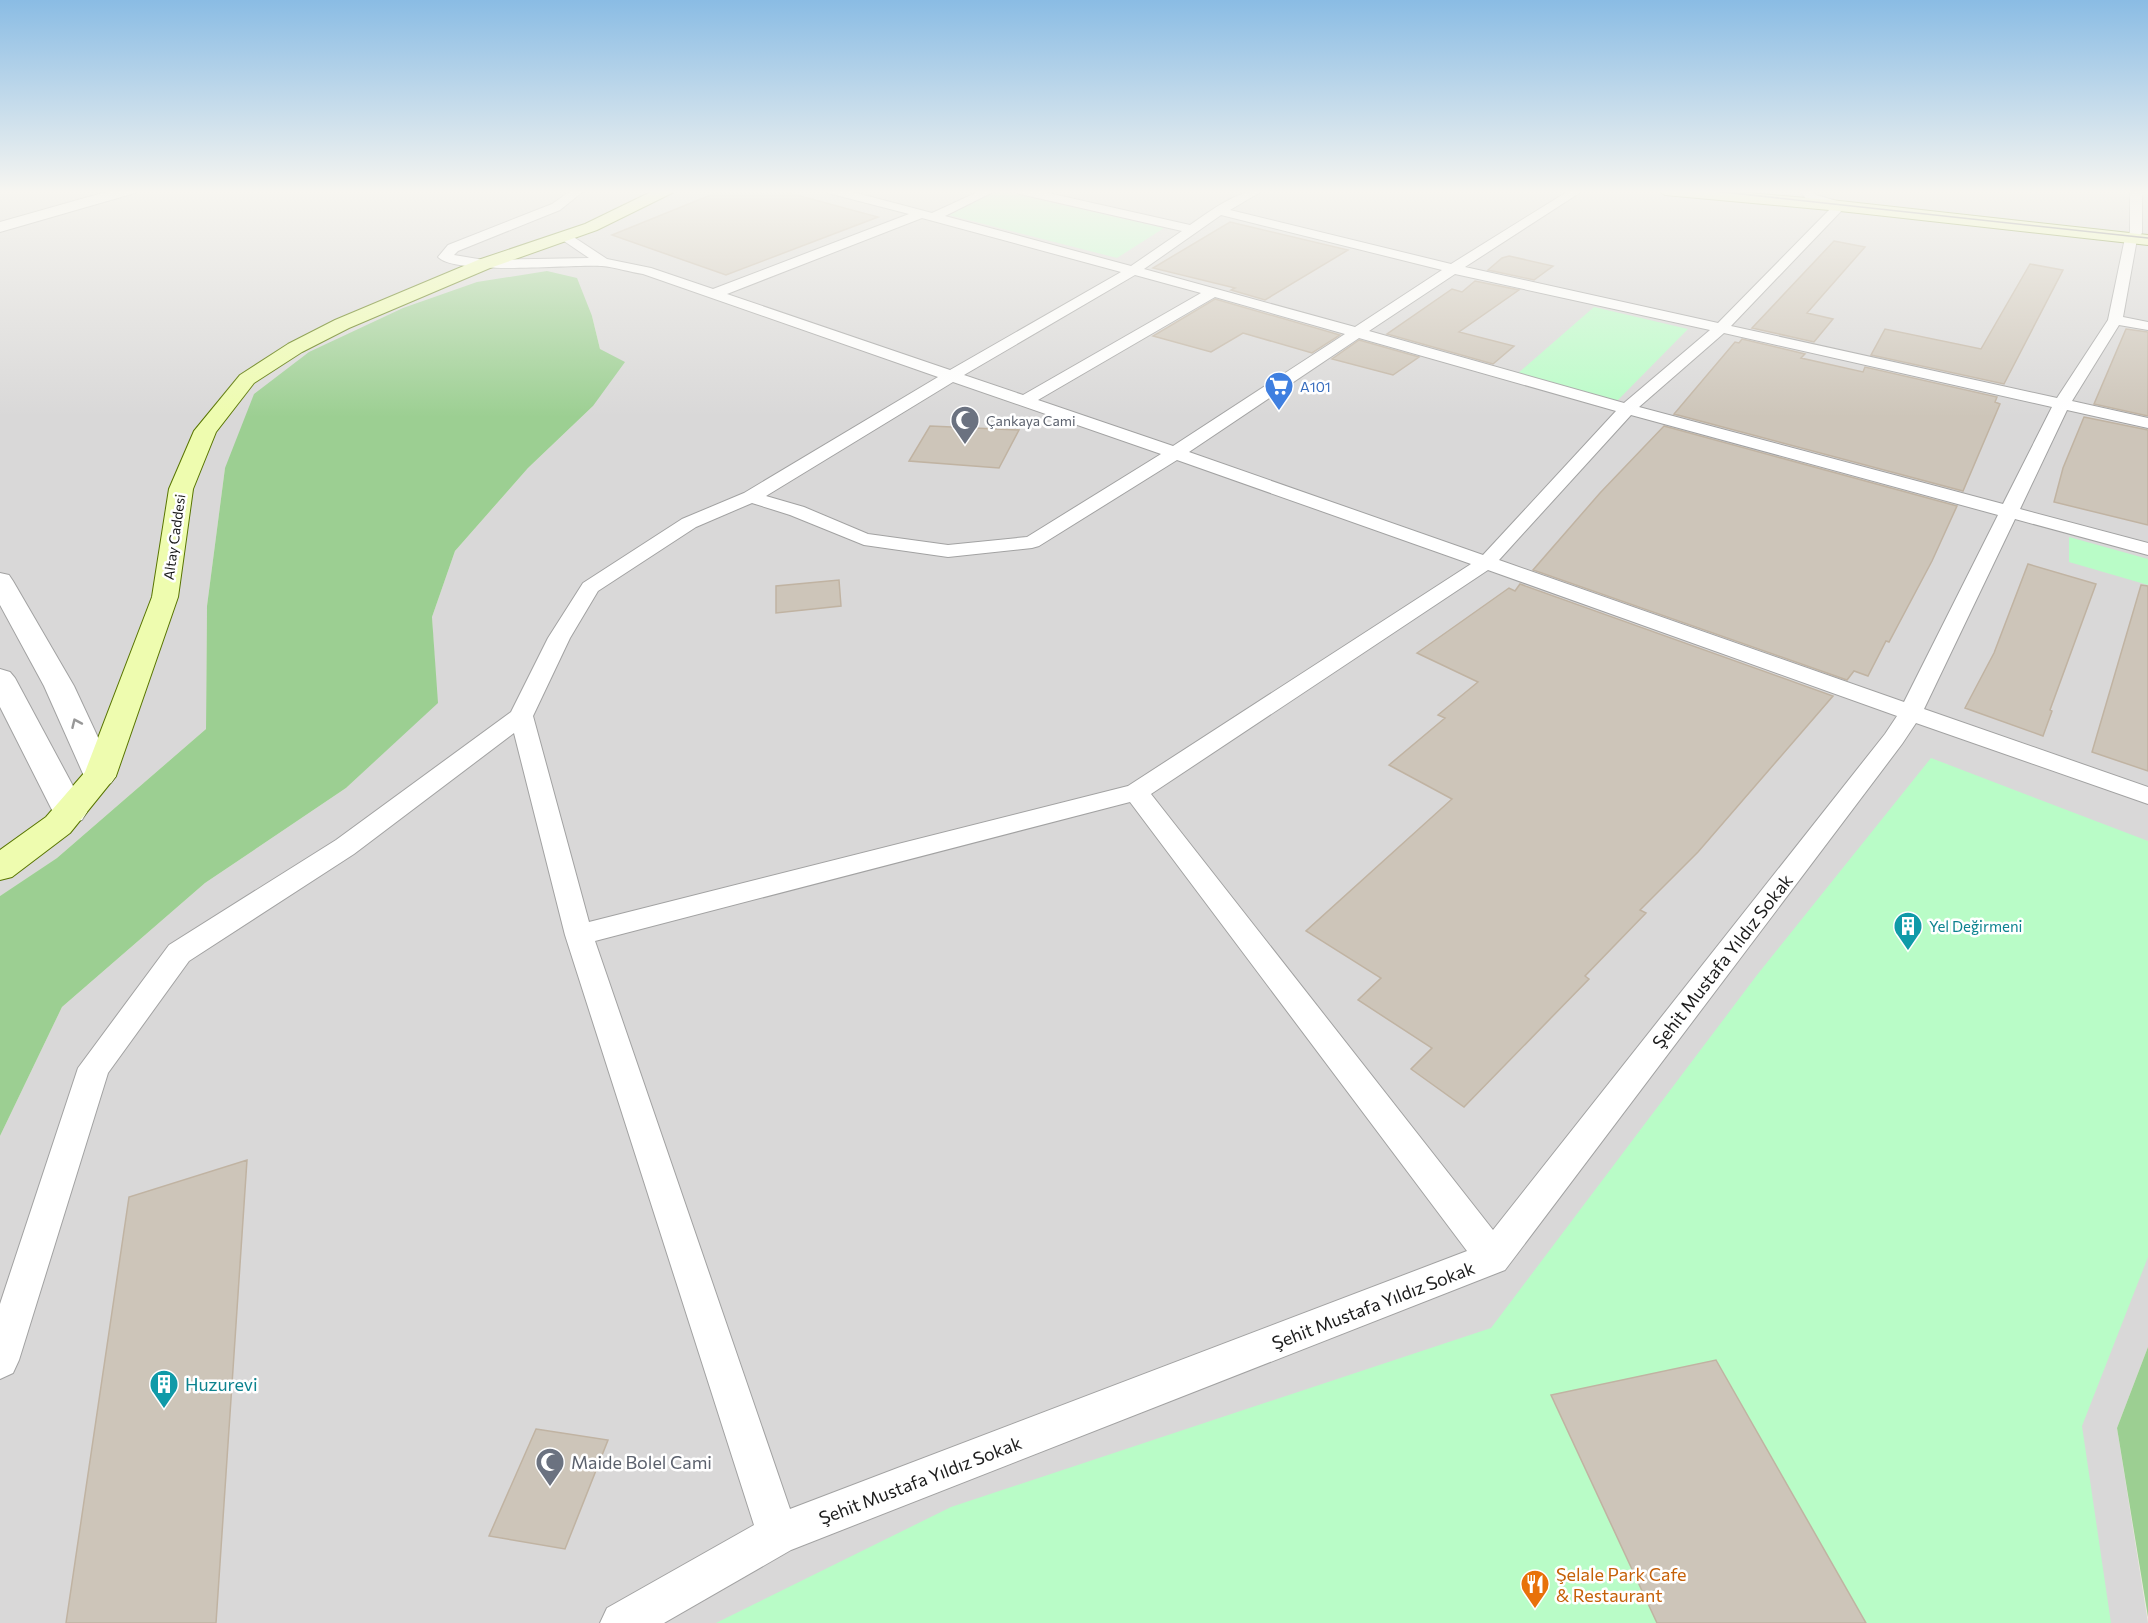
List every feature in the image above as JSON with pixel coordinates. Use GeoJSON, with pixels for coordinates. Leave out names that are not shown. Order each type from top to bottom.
{"type":"FeatureCollection","features":[{"type":"Feature","properties":{"kind":"main road","name":"Altay Caddesi"},"geometry":{"type":"LineString","coordinates":[[0,868],[58,825],[100,776],[165,597],[181,489],[205,431],[247,380],[295,348],[342,324],[480,266]]}},
{"type":"Feature","properties":{"kind":"street"},"geometry":{"type":"LineString","coordinates":[[621,266],[646,271],[1175,453],[2148,796]]}},
{"type":"Feature","properties":{"kind":"street"},"geometry":{"type":"LineString","coordinates":[[714,294],[790,266]]}},
{"type":"Feature","properties":{"kind":"street"},"geometry":{"type":"LineString","coordinates":[[1112,266],[1627,409],[2148,549]]}},
{"type":"Feature","properties":{"kind":"street"},"geometry":{"type":"LineString","coordinates":[[0,1360],[94,1068],[179,953],[345,847],[521,716],[559,638],[590,587],[690,523],[751,497],[1139,266]]}},
{"type":"Feature","properties":{"kind":"street"},"geometry":{"type":"LineString","coordinates":[[1440,266],[2148,423]]}},
{"type":"Feature","properties":{"kind":"street"},"geometry":{"type":"LineString","coordinates":[[751,497],[797,511],[864,539],[948,550],[1032,542],[1175,453],[1458,266]]}},
{"type":"Feature","properties":{"kind":"street"},"geometry":{"type":"LineString","coordinates":[[579,935],[1136,792],[1486,563],[1627,409],[1721,328],[1782,266]]}},
{"type":"Feature","properties":{"kind":"street"},"geometry":{"type":"LineString","coordinates":[[2132,266],[2115,320],[2148,326]]}},
{"type":"Feature","properties":{"kind":"street"},"geometry":{"type":"LineString","coordinates":[[1025,401],[1213,292]]}},
{"type":"Feature","properties":{"kind":"street","name":"Şehit Mustafa Yıldız Sokak"},"geometry":{"type":"LineString","coordinates":[[622,1623],[778,1534],[1493,1258],[1894,739],[1911,712],[2062,403],[2115,320]]}},
{"type":"Feature","properties":{"kind":"street"},"geometry":{"type":"LineString","coordinates":[[0,581],[59,686],[100,776]]}},
{"type":"Feature","properties":{"kind":"street"},"geometry":{"type":"LineString","coordinates":[[0,678],[70,812]]}},
{"type":"Feature","properties":{"kind":"street"},"geometry":{"type":"LineString","coordinates":[[521,716],[579,935],[778,1534]]}},
{"type":"Feature","properties":{"kind":"street"},"geometry":{"type":"LineString","coordinates":[[1136,792],[1493,1258]]}},
{"type":"Feature","properties":{"kind":"shaded area"},"geometry":{"type":"Polygon","coordinates":[[[0,266],[2148,266],[2148,1347],[2117,1428],[2148,1623],[0,1623],[0,1136],[62,1007],[205,883],[346,788],[437,703],[432,617],[455,551],[528,468],[593,406],[600,349],[592,316],[225,468],[207,606],[206,729],[57,858],[0,896],[0,266]]]}},
{"type":"Feature","properties":{"kind":"green space"},"geometry":{"type":"Polygon","coordinates":[[[547,271],[577,278],[592,316],[600,349],[625,362],[593,406],[528,468],[455,551],[432,617],[438,703],[346,788],[205,883],[62,1007],[0,1136],[0,896],[57,858],[206,729],[207,606],[225,468],[254,394],[309,352],[403,308],[477,282],[547,271]]]}},
{"type":"Feature","properties":{"kind":"green space"},"geometry":{"type":"Polygon","coordinates":[[[1594,307],[1688,329],[1616,402],[1517,374],[1594,307]]]}},
{"type":"Feature","properties":{"kind":"green space"},"geometry":{"type":"Polygon","coordinates":[[[2069,537],[2148,559],[2148,585],[2069,562],[2069,537]]]}},
{"type":"Feature","properties":{"kind":"green space"},"geometry":{"type":"Polygon","coordinates":[[[1931,758],[2148,841],[2148,1257],[2082,1426],[2111,1623],[716,1623],[951,1507],[1491,1328],[1757,975],[1931,758]]]}},
{"type":"Feature","properties":{"kind":"green space"},"geometry":{"type":"Polygon","coordinates":[[[2148,1347],[2148,1617],[2117,1428],[2148,1347]]]}},
{"type":"Feature","properties":{"kind":"building"},"geometry":{"type":"Polygon","coordinates":[[[700,266],[750,266],[726,275],[700,266]]]}},
{"type":"Feature","properties":{"kind":"building"},"geometry":{"type":"Polygon","coordinates":[[[1157,266],[1322,266],[1265,300],[1231,290],[1235,288],[1153,268],[1157,266]]]}},
{"type":"Feature","properties":{"kind":"building"},"geometry":{"type":"Polygon","coordinates":[[[1493,266],[1553,266],[1534,280],[1488,270],[1493,266]]]}},
{"type":"Feature","properties":{"kind":"building"},"geometry":{"type":"Polygon","coordinates":[[[1811,266],[1849,266],[1807,313],[1833,319],[1814,342],[1752,328],[1811,266]]]}},
{"type":"Feature","properties":{"kind":"building"},"geometry":{"type":"Polygon","coordinates":[[[2029,266],[2063,270],[2004,384],[1871,355],[1885,329],[1981,349],[2029,266]]]}},
{"type":"Feature","properties":{"kind":"building"},"geometry":{"type":"Polygon","coordinates":[[[1475,281],[1519,290],[1459,332],[1514,346],[1493,364],[1387,334],[1452,289],[1462,292],[1475,281]]]}},
{"type":"Feature","properties":{"kind":"building"},"geometry":{"type":"Polygon","coordinates":[[[1215,299],[1340,335],[1312,353],[1243,333],[1211,352],[1153,336],[1215,299]]]}},
{"type":"Feature","properties":{"kind":"building"},"geometry":{"type":"Polygon","coordinates":[[[2126,329],[2148,332],[2148,416],[2094,404],[2126,329]]]}},
{"type":"Feature","properties":{"kind":"building"},"geometry":{"type":"Polygon","coordinates":[[[1742,339],[1805,354],[1801,358],[1863,372],[1865,367],[1997,397],[1995,402],[2000,404],[1963,491],[1674,414],[1735,342],[1739,343],[1742,339]]]}},
{"type":"Feature","properties":{"kind":"building"},"geometry":{"type":"Polygon","coordinates":[[[1359,340],[1419,357],[1393,375],[1332,359],[1359,340]]]}},
{"type":"Feature","properties":{"kind":"building"},"geometry":{"type":"Polygon","coordinates":[[[2084,417],[2148,430],[2148,525],[2054,502],[2063,468],[2084,417]]]}},
{"type":"Feature","properties":{"kind":"building","name":"Çankaya Cami"},"geometry":{"type":"Polygon","coordinates":[[[930,426],[1019,430],[999,468],[909,461],[930,426]]]}},
{"type":"Feature","properties":{"kind":"building"},"geometry":{"type":"Polygon","coordinates":[[[1664,426],[1957,506],[1932,561],[1889,642],[1886,641],[1868,676],[1854,671],[1847,680],[1533,570],[1600,493],[1664,426]]]}},
{"type":"Feature","properties":{"kind":"building"},"geometry":{"type":"Polygon","coordinates":[[[2028,564],[2096,584],[2050,710],[2052,711],[2043,736],[1965,708],[1994,653],[2028,564]]]}},
{"type":"Feature","properties":{"kind":"building"},"geometry":{"type":"Polygon","coordinates":[[[839,580],[841,606],[776,613],[776,586],[839,580]]]}},
{"type":"Feature","properties":{"kind":"building"},"geometry":{"type":"Polygon","coordinates":[[[1520,584],[1833,696],[1698,852],[1640,910],[1646,913],[1585,976],[1589,979],[1464,1107],[1411,1069],[1432,1048],[1358,1000],[1381,978],[1306,931],[1452,799],[1389,765],[1445,718],[1438,715],[1478,682],[1417,653],[1509,588],[1515,591],[1520,584]]]}},
{"type":"Feature","properties":{"kind":"building"},"geometry":{"type":"Polygon","coordinates":[[[2141,585],[2148,586],[2148,771],[2092,752],[2141,585]]]}},
{"type":"Feature","properties":{"kind":"building","name":"Huzurevi"},"geometry":{"type":"Polygon","coordinates":[[[247,1160],[216,1623],[66,1623],[129,1197],[247,1160]]]}},
{"type":"Feature","properties":{"kind":"building"},"geometry":{"type":"Polygon","coordinates":[[[1716,1360],[1866,1623],[1657,1623],[1551,1395],[1716,1360]]]}},
{"type":"Feature","properties":{"kind":"building","name":"Maide Bolel Cami"},"geometry":{"type":"Polygon","coordinates":[[[536,1429],[608,1440],[565,1549],[489,1536],[536,1429]]]}},
{"type":"Feature","properties":{"kind":"place","name":"A101"},"geometry":{"type":"Point","coordinates":[1279,412]}},
{"type":"Feature","properties":{"kind":"place","name":"Çankaya Cami"},"geometry":{"type":"Point","coordinates":[965,446]}},
{"type":"Feature","properties":{"kind":"place","name":"Yel Değirmeni"},"geometry":{"type":"Point","coordinates":[1908,952]}},
{"type":"Feature","properties":{"kind":"place","name":"Huzurevi"},"geometry":{"type":"Point","coordinates":[164,1410]}},
{"type":"Feature","properties":{"kind":"place","name":"Maide Bolel Cami"},"geometry":{"type":"Point","coordinates":[550,1488]}},
{"type":"Feature","properties":{"kind":"place","name":"Şelale Park Cafe & Restaurant"},"geometry":{"type":"Point","coordinates":[1535,1610]}}]}
